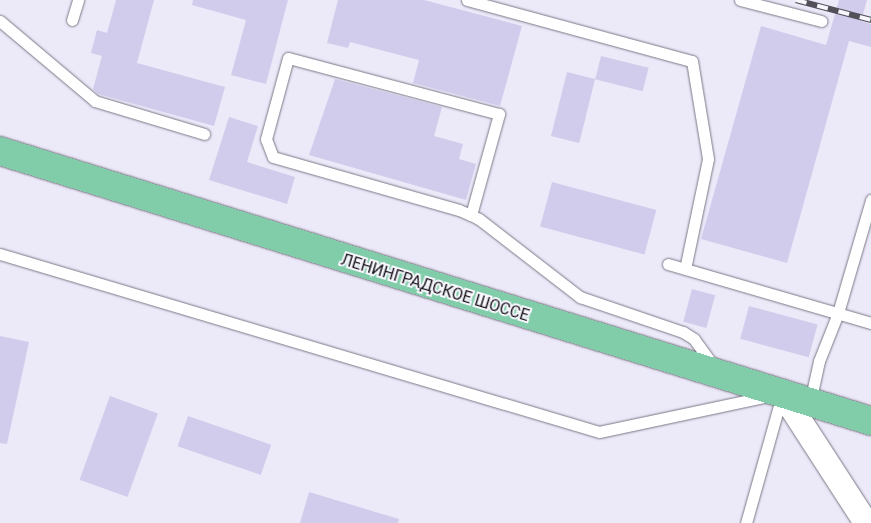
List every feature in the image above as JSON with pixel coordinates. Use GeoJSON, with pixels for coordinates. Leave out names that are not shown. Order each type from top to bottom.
{"type":"FeatureCollection","features":[{"type":"Feature","properties":{"kind":"main road","name":"ЛЕНИНГРАДСКОЕ ШОССЕ"},"geometry":{"type":"LineString","coordinates":[[0,151],[871,421]]}},
{"type":"Feature","properties":{"kind":"street"},"geometry":{"type":"LineString","coordinates":[[782,393],[866,523]]}},
{"type":"Feature","properties":{"kind":"lane"},"geometry":{"type":"LineString","coordinates":[[72,20],[78,0]]}},
{"type":"Feature","properties":{"kind":"lane"},"geometry":{"type":"LineString","coordinates":[[467,0],[692,61],[708,159],[684,269]]}},
{"type":"Feature","properties":{"kind":"lane"},"geometry":{"type":"LineString","coordinates":[[740,0],[821,21]]}},
{"type":"Feature","properties":{"kind":"lane"},"geometry":{"type":"LineString","coordinates":[[0,21],[95,101],[204,134]]}},
{"type":"Feature","properties":{"kind":"lane"},"geometry":{"type":"LineString","coordinates":[[471,215],[499,114],[288,58],[266,139],[273,157],[471,215],[580,298],[689,336],[720,375]]}},
{"type":"Feature","properties":{"kind":"lane"},"geometry":{"type":"LineString","coordinates":[[810,402],[819,361],[838,313],[871,200]]}},
{"type":"Feature","properties":{"kind":"lane"},"geometry":{"type":"LineString","coordinates":[[0,254],[599,432],[782,393],[746,523]]}},
{"type":"Feature","properties":{"kind":"lane"},"geometry":{"type":"LineString","coordinates":[[668,264],[871,323]]}},
{"type":"Feature","properties":{"kind":"building"},"geometry":{"type":"Polygon","coordinates":[[[116,0],[154,0],[137,63],[225,87],[214,126],[98,94],[93,89],[102,56],[91,53],[97,30],[107,33],[116,0]]]}},
{"type":"Feature","properties":{"kind":"building"},"geometry":{"type":"Polygon","coordinates":[[[193,0],[288,0],[266,84],[231,75],[246,20],[192,5],[193,0]]]}},
{"type":"Feature","properties":{"kind":"building"},"geometry":{"type":"Polygon","coordinates":[[[338,0],[424,0],[522,26],[500,106],[413,83],[419,60],[350,42],[348,48],[327,43],[338,0]]]}},
{"type":"Feature","properties":{"kind":"building"},"geometry":{"type":"Polygon","coordinates":[[[839,0],[867,0],[861,21],[871,24],[871,47],[849,41],[787,263],[701,239],[761,26],[826,45],[839,0]]]}},
{"type":"Feature","properties":{"kind":"building"},"geometry":{"type":"Polygon","coordinates":[[[601,56],[649,68],[643,91],[595,79],[601,56]]]}},
{"type":"Feature","properties":{"kind":"building"},"geometry":{"type":"Polygon","coordinates":[[[567,72],[595,79],[579,143],[551,136],[567,72]]]}},
{"type":"Feature","properties":{"kind":"building"},"geometry":{"type":"Polygon","coordinates":[[[335,79],[442,107],[434,136],[463,144],[459,159],[476,164],[466,200],[309,155],[335,79]]]}},
{"type":"Feature","properties":{"kind":"building"},"geometry":{"type":"Polygon","coordinates":[[[229,117],[258,126],[247,162],[295,177],[287,204],[209,180],[229,117]]]}},
{"type":"Feature","properties":{"kind":"building"},"geometry":{"type":"Polygon","coordinates":[[[552,182],[656,210],[644,254],[540,226],[552,182]]]}},
{"type":"Feature","properties":{"kind":"building"},"geometry":{"type":"Polygon","coordinates":[[[692,289],[715,295],[706,328],[683,322],[692,289]]]}},
{"type":"Feature","properties":{"kind":"building"},"geometry":{"type":"Polygon","coordinates":[[[749,306],[818,324],[809,357],[740,339],[749,306]]]}},
{"type":"Feature","properties":{"kind":"building"},"geometry":{"type":"Polygon","coordinates":[[[0,336],[29,342],[7,444],[0,443],[0,336]]]}},
{"type":"Feature","properties":{"kind":"building"},"geometry":{"type":"Polygon","coordinates":[[[110,396],[158,413],[127,497],[80,480],[110,396]]]}},
{"type":"Feature","properties":{"kind":"building"},"geometry":{"type":"Polygon","coordinates":[[[188,416],[271,445],[261,475],[178,446],[188,416]]]}},
{"type":"Feature","properties":{"kind":"building"},"geometry":{"type":"Polygon","coordinates":[[[309,492],[399,519],[398,523],[300,523],[309,492]]]}},
{"type":"Feature","properties":{"kind":"railway"},"geometry":{"type":"LineString","coordinates":[[796,0],[871,20]]}}]}
